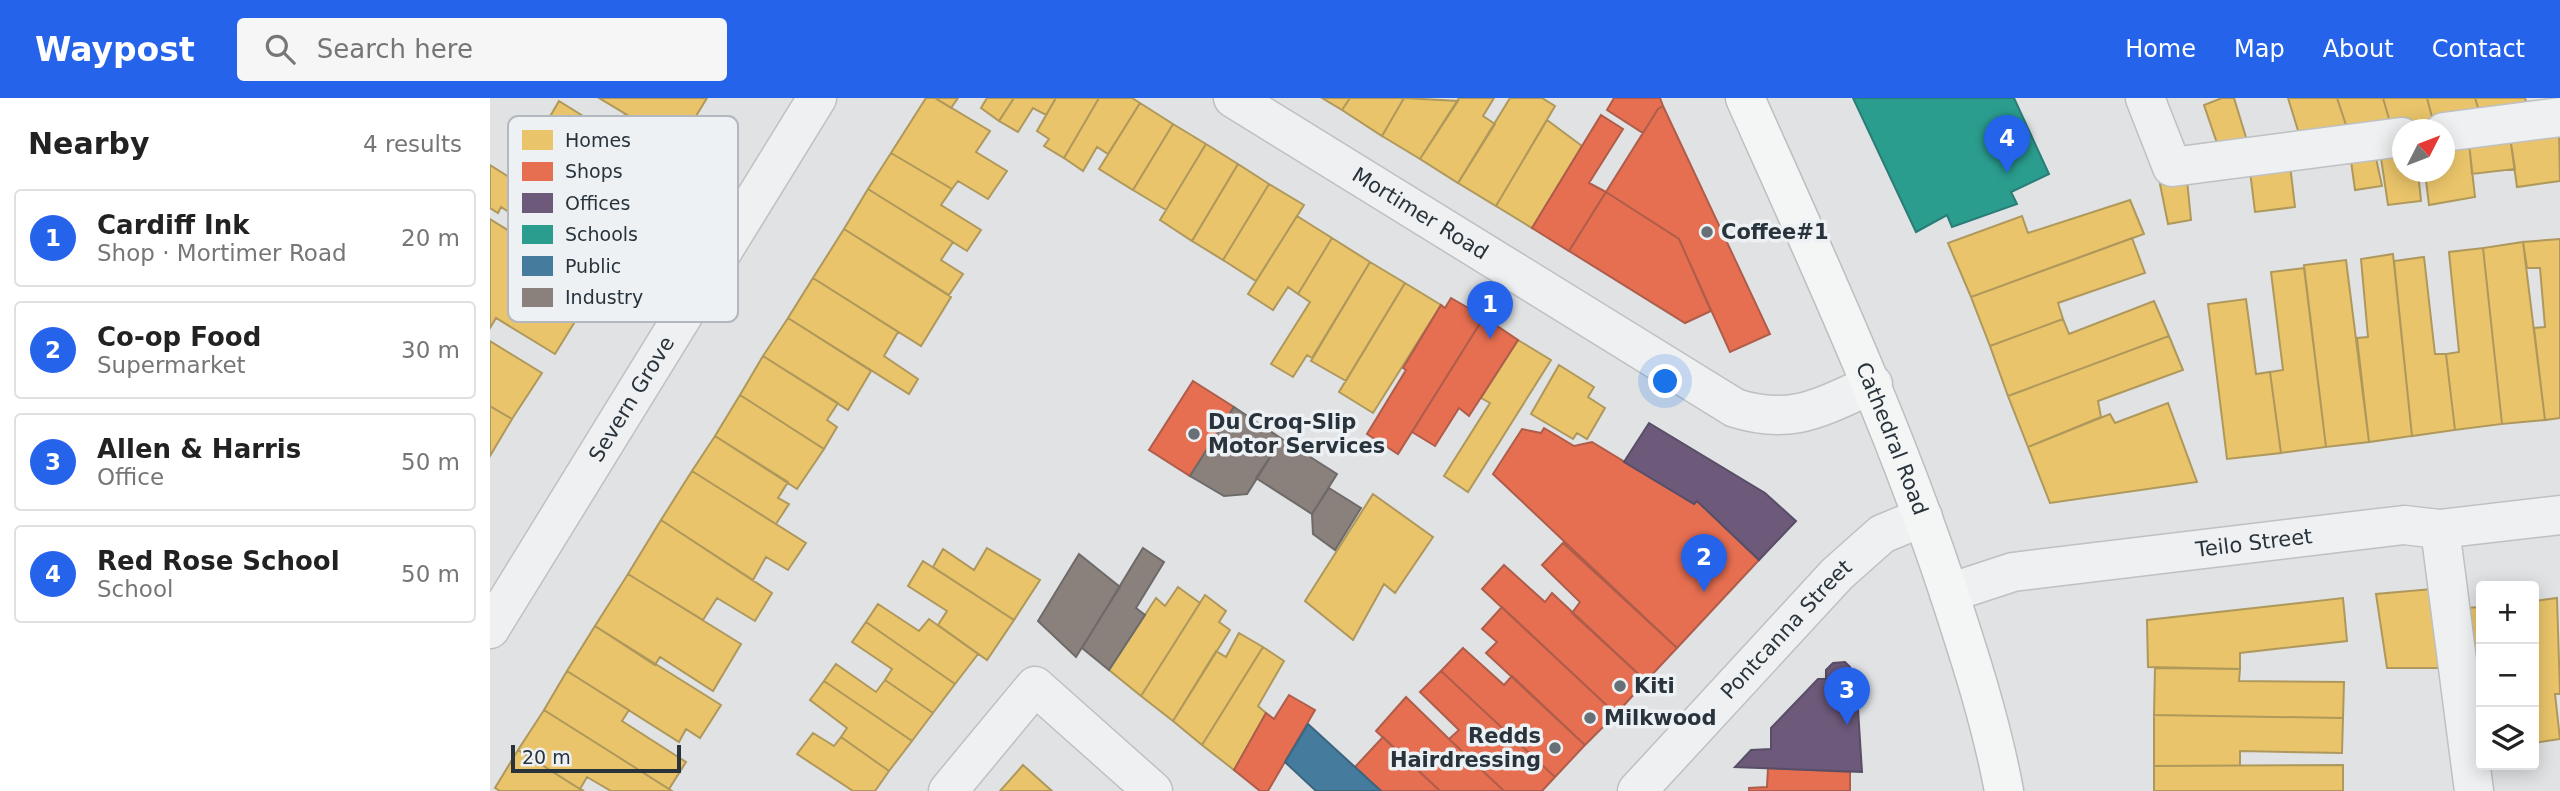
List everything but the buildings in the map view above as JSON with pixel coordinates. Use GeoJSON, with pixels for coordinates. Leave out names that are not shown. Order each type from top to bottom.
{"type":"FeatureCollection","features":[{"type":"Feature","properties":{"kind":"main road","name":"Cathedral Road"},"geometry":{"type":"LineString","coordinates":[[1745,98],[1873,384],[1923,517],[1989,721],[2004,791]]}},
{"type":"Feature","properties":{"kind":"street","name":"Severn Grove"},"geometry":{"type":"LineString","coordinates":[[738,226],[817,98]]}},
{"type":"Feature","properties":{"kind":"street","name":"Mortimer Road"},"geometry":{"type":"LineString","coordinates":[[1233,98],[1714,398],[1761,416],[1789,416],[1873,384]]}},
{"type":"Feature","properties":{"kind":"street"},"geometry":{"type":"LineString","coordinates":[[2145,98],[2172,167],[2392,138]]}},
{"type":"Feature","properties":{"kind":"street"},"geometry":{"type":"LineString","coordinates":[[2455,131],[2560,117]]}},
{"type":"Feature","properties":{"kind":"street","name":"Severn Grove"},"geometry":{"type":"LineString","coordinates":[[490,629],[679,322]]}},
{"type":"Feature","properties":{"kind":"street","name":"Teilo Street"},"geometry":{"type":"LineString","coordinates":[[1949,593],[2013,572],[2404,526],[2440,529],[2560,515]]}},
{"type":"Feature","properties":{"kind":"street","name":"Pontcanna Street"},"geometry":{"type":"LineString","coordinates":[[1637,791],[1837,574],[1882,534],[1923,517]]}},
{"type":"Feature","properties":{"kind":"street"},"geometry":{"type":"LineString","coordinates":[[2440,529],[2473,791]]}},
{"type":"Feature","properties":{"kind":"street"},"geometry":{"type":"LineString","coordinates":[[948,791],[1035,686],[1153,791]]}},
{"type":"Feature","properties":{"kind":"place","name":"Red Rose School"},"geometry":{"type":"Point","coordinates":[2007,173]}},
{"type":"Feature","properties":{"kind":"place","name":"Coffee#1"},"geometry":{"type":"Point","coordinates":[1707,232]}},
{"type":"Feature","properties":{"kind":"place","name":"Cardiff Ink"},"geometry":{"type":"Point","coordinates":[1490,339]}},
{"type":"Feature","properties":{"kind":"place","name":"Du Croq-Slip Motor Services"},"geometry":{"type":"Point","coordinates":[1194,434]}},
{"type":"Feature","properties":{"kind":"place","name":"Co-op Food"},"geometry":{"type":"Point","coordinates":[1704,592]}},
{"type":"Feature","properties":{"kind":"place","name":"Kiti"},"geometry":{"type":"Point","coordinates":[1620,686]}},
{"type":"Feature","properties":{"kind":"place","name":"Milkwood"},"geometry":{"type":"Point","coordinates":[1590,718]}},
{"type":"Feature","properties":{"kind":"place","name":"Allen & Harris"},"geometry":{"type":"Point","coordinates":[1847,725]}},
{"type":"Feature","properties":{"kind":"place","name":"Redds Hairdressing"},"geometry":{"type":"Point","coordinates":[1555,748]}}]}
